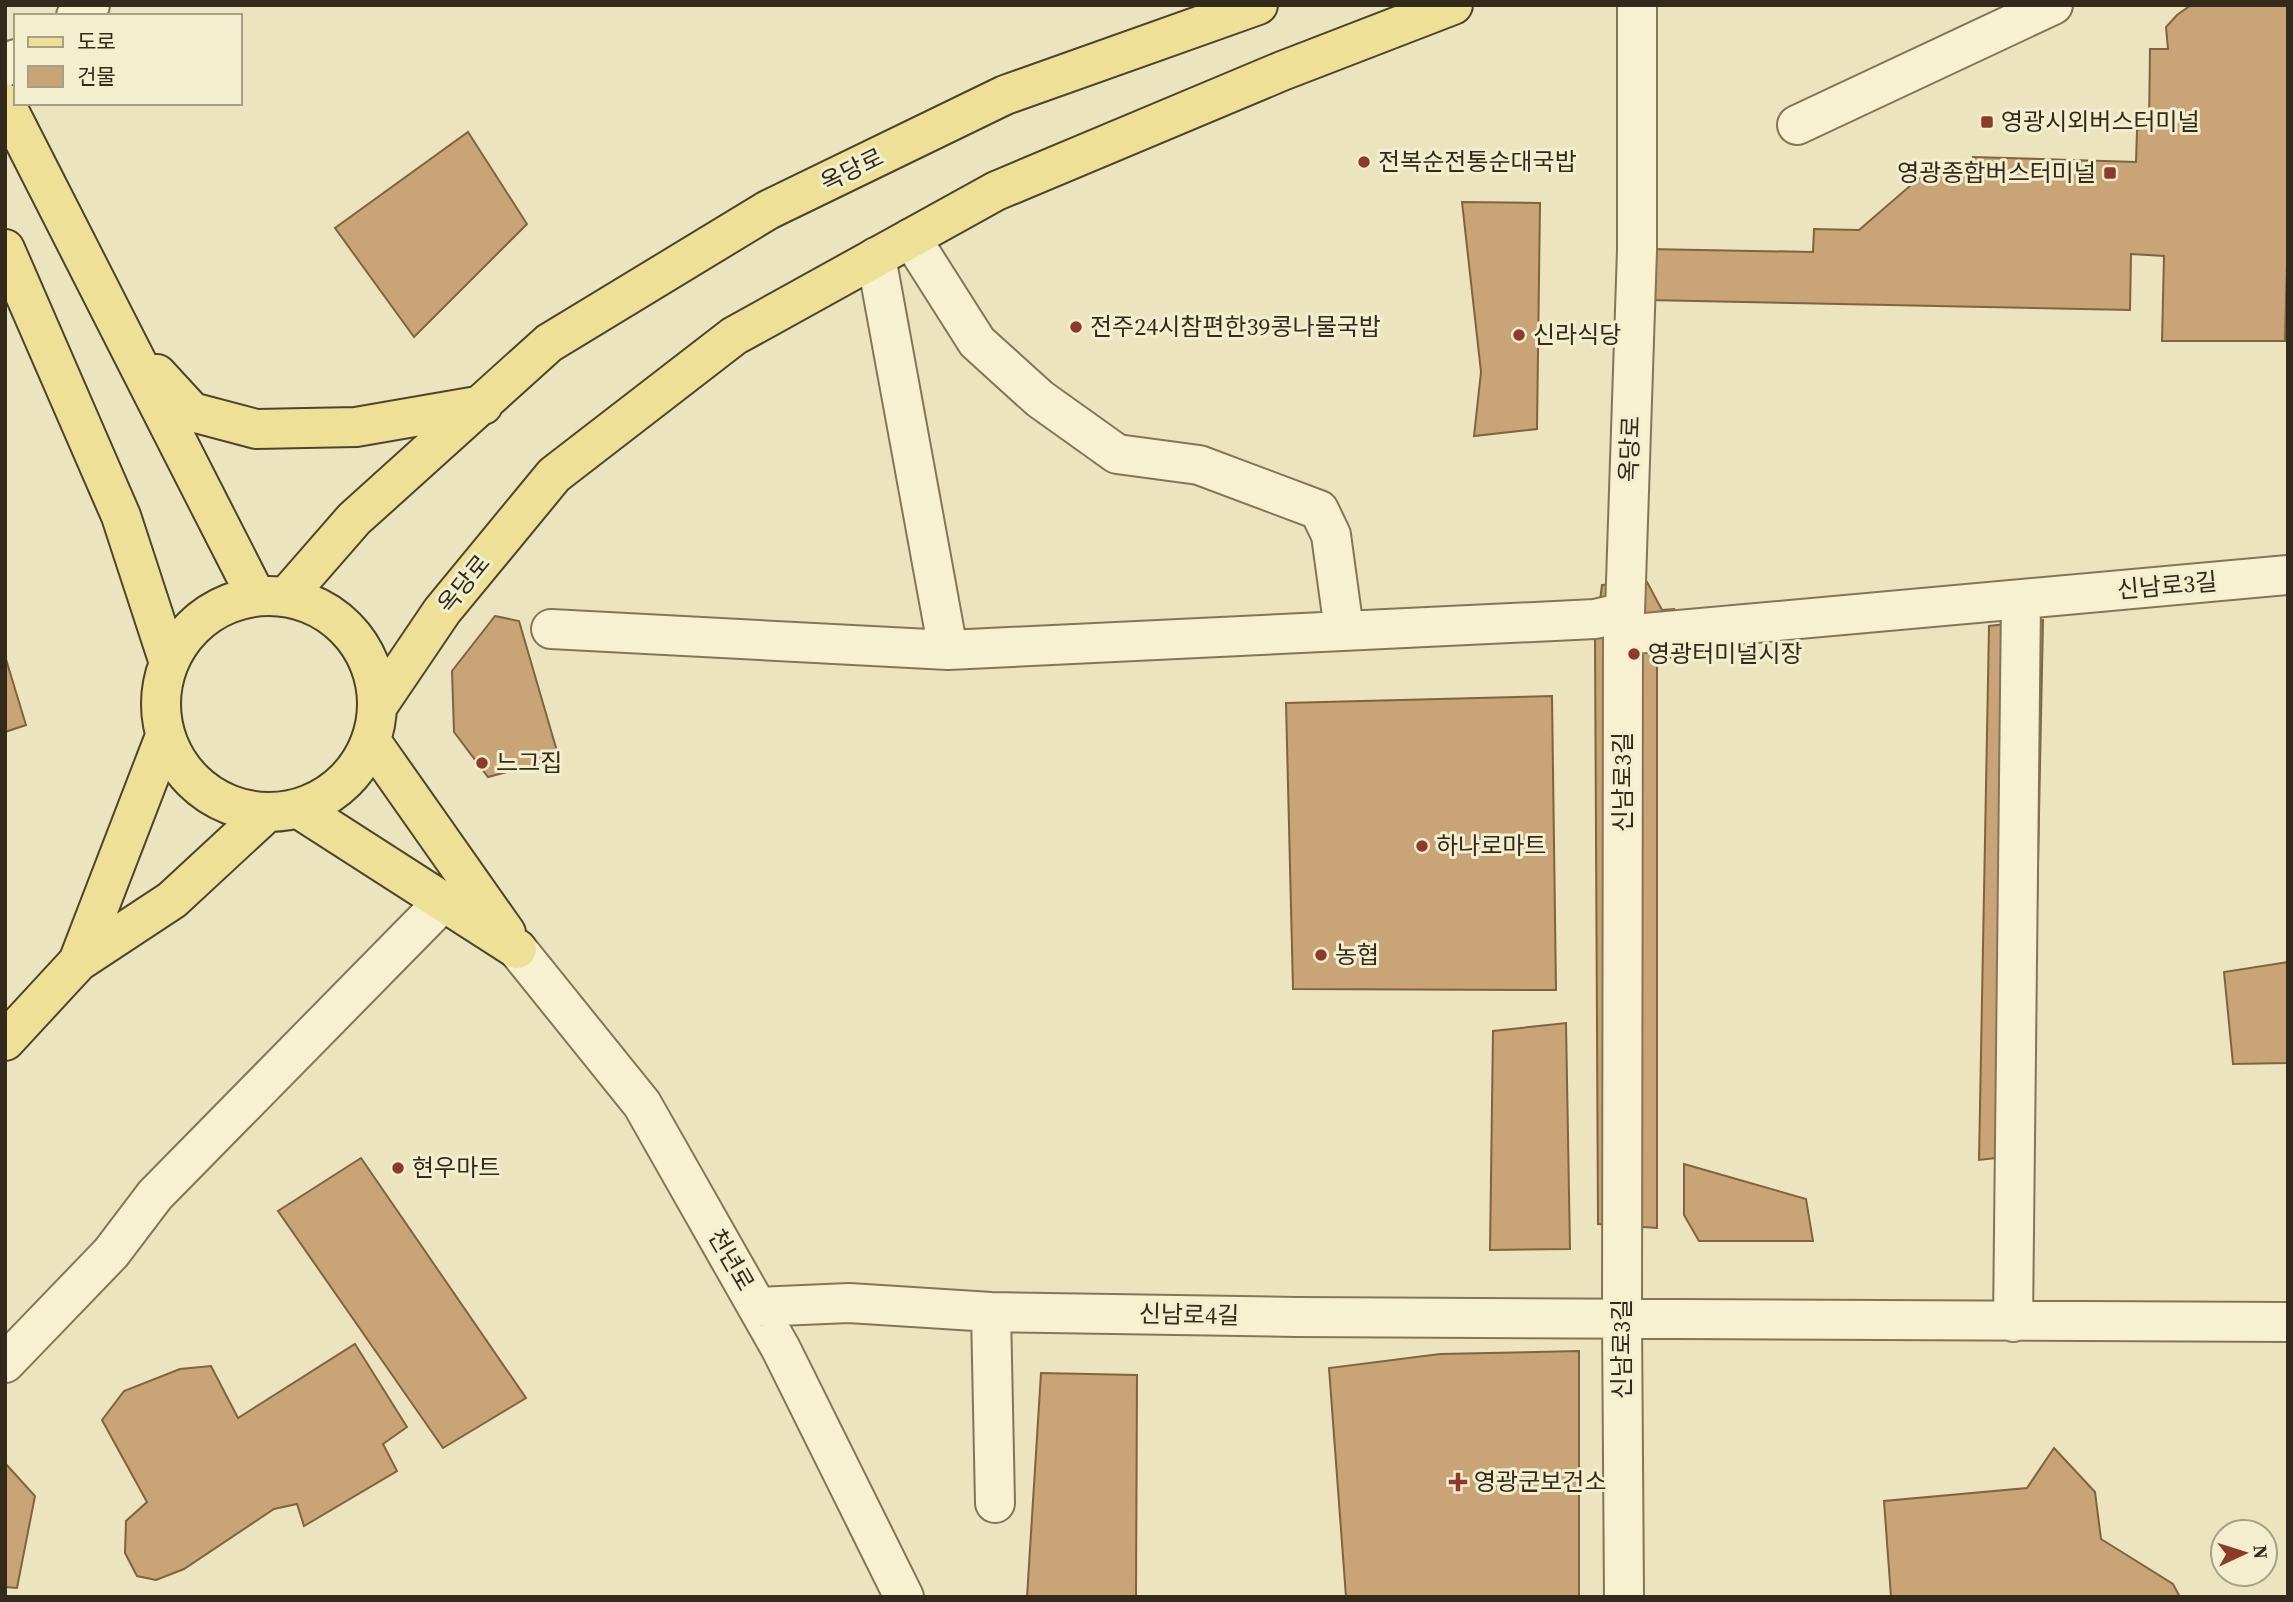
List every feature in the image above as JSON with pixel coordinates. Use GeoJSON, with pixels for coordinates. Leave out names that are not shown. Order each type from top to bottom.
{"type":"FeatureCollection","features":[{"type":"Feature","properties":{"kind":"main road","name":"옥당로"},"geometry":{"type":"LineString","coordinates":[[271,597],[549,343],[768,210],[1005,95],[1258,5]]}},
{"type":"Feature","properties":{"kind":"main road","name":"옥당로"},"geometry":{"type":"LineString","coordinates":[[78,962],[172,900],[282,811],[329,794],[355,771],[374,724],[442,611],[554,475],[734,336],[996,191],[1282,71],[1453,5]]}},
{"type":"Feature","properties":{"kind":"main road"},"geometry":{"type":"LineString","coordinates":[[5,103],[127,342],[271,597]]}},
{"type":"Feature","properties":{"kind":"main road"},"geometry":{"type":"LineString","coordinates":[[5,249],[121,516],[169,663]]}},
{"type":"Feature","properties":{"kind":"main road"},"geometry":{"type":"LineString","coordinates":[[127,342],[192,412],[256,429],[356,427],[483,405]]}},
{"type":"Feature","properties":{"kind":"main road"},"geometry":{"type":"LineString","coordinates":[[271,597],[315,607],[341,624],[361,648],[373,676],[374,724],[517,949],[443,902],[282,811],[233,807],[203,790],[180,766],[165,736],[161,699],[169,663],[183,638],[203,617],[229,604],[271,597]]}},
{"type":"Feature","properties":{"kind":"main road"},"geometry":{"type":"LineString","coordinates":[[5,1041],[78,962],[165,736]]}},
{"type":"Feature","properties":{"kind":"street","name":"옥당로"},"geometry":{"type":"LineString","coordinates":[[1624,623],[1637,250],[1637,5]]}},
{"type":"Feature","properties":{"kind":"street"},"geometry":{"type":"LineString","coordinates":[[1797,125],[2053,5]]}},
{"type":"Feature","properties":{"kind":"street"},"geometry":{"type":"LineString","coordinates":[[911,238],[977,342],[1040,399],[1118,454],[1199,465],[1319,510],[1331,535],[1345,630]]}},
{"type":"Feature","properties":{"kind":"street"},"geometry":{"type":"LineString","coordinates":[[876,257],[948,650]]}},
{"type":"Feature","properties":{"kind":"street","name":"신남로3길"},"geometry":{"type":"LineString","coordinates":[[1624,1597],[1624,623],[2021,600],[2288,575]]}},
{"type":"Feature","properties":{"kind":"street"},"geometry":{"type":"LineString","coordinates":[[2013,1322],[2021,600]]}},
{"type":"Feature","properties":{"kind":"street"},"geometry":{"type":"LineString","coordinates":[[551,629],[948,650],[1595,619],[1624,623]]}},
{"type":"Feature","properties":{"kind":"street"},"geometry":{"type":"LineString","coordinates":[[5,1363],[111,1253],[155,1195],[443,902]]}},
{"type":"Feature","properties":{"kind":"street","name":"천년로"},"geometry":{"type":"LineString","coordinates":[[517,949],[642,1104],[781,1349],[904,1597]]}},
{"type":"Feature","properties":{"kind":"street","name":"신남로4길"},"geometry":{"type":"LineString","coordinates":[[757,1307],[849,1303],[991,1312],[1296,1317],[2288,1322]]}},
{"type":"Feature","properties":{"kind":"street"},"geometry":{"type":"LineString","coordinates":[[991,1312],[995,1503]]}},
{"type":"Feature","properties":{"kind":"building","name":"영광종합버스터미널"},"geometry":{"type":"Polygon","coordinates":[[[2191,5],[2288,5],[2285,341],[2162,341],[2164,256],[2131,254],[2130,310],[1647,300],[1648,249],[1813,252],[1814,229],[1859,230],[1918,179],[1949,167],[1972,167],[1973,157],[2136,162],[2137,130],[2149,126],[2150,49],[2168,49],[2166,27],[2191,5]]]}},
{"type":"Feature","properties":{"kind":"building"},"geometry":{"type":"Polygon","coordinates":[[[468,132],[527,224],[414,337],[335,228],[468,132]]]}},
{"type":"Feature","properties":{"kind":"building"},"geometry":{"type":"Polygon","coordinates":[[[1462,202],[1540,203],[1537,429],[1474,436],[1481,372],[1462,202]]]}},
{"type":"Feature","properties":{"kind":"building"},"geometry":{"type":"Polygon","coordinates":[[[1647,582],[1662,610],[1674,609],[1680,656],[1657,660],[1657,1228],[1598,1224],[1595,641],[1602,585],[1647,582]]]}},
{"type":"Feature","properties":{"kind":"building"},"geometry":{"type":"Polygon","coordinates":[[[495,616],[519,621],[559,758],[488,777],[454,732],[452,671],[495,616]]]}},
{"type":"Feature","properties":{"kind":"building"},"geometry":{"type":"Polygon","coordinates":[[[2043,620],[2032,1154],[1979,1160],[1989,626],[2043,620]]]}},
{"type":"Feature","properties":{"kind":"building"},"geometry":{"type":"Polygon","coordinates":[[[5,656],[26,725],[5,732],[5,656]]]}},
{"type":"Feature","properties":{"kind":"building","name":"하나로마트"},"geometry":{"type":"Polygon","coordinates":[[[1552,696],[1556,990],[1293,989],[1286,703],[1552,696]]]}},
{"type":"Feature","properties":{"kind":"building"},"geometry":{"type":"Polygon","coordinates":[[[2288,962],[2288,1063],[2233,1064],[2224,972],[2288,962]]]}},
{"type":"Feature","properties":{"kind":"building"},"geometry":{"type":"Polygon","coordinates":[[[1566,1023],[1570,1249],[1490,1250],[1493,1031],[1566,1023]]]}},
{"type":"Feature","properties":{"kind":"building"},"geometry":{"type":"Polygon","coordinates":[[[361,1158],[526,1398],[443,1448],[278,1211],[361,1158]]]}},
{"type":"Feature","properties":{"kind":"building"},"geometry":{"type":"Polygon","coordinates":[[[1684,1164],[1806,1199],[1813,1241],[1699,1241],[1684,1215],[1684,1164]]]}},
{"type":"Feature","properties":{"kind":"building"},"geometry":{"type":"Polygon","coordinates":[[[355,1344],[407,1427],[383,1444],[397,1471],[304,1526],[297,1504],[274,1509],[184,1569],[156,1580],[137,1576],[125,1553],[126,1521],[147,1502],[102,1420],[124,1391],[180,1369],[211,1366],[238,1418],[355,1344]]]}},
{"type":"Feature","properties":{"kind":"building","name":"영광군보건소"},"geometry":{"type":"Polygon","coordinates":[[[1579,1351],[1579,1597],[1346,1597],[1329,1368],[1440,1354],[1579,1351]]]}},
{"type":"Feature","properties":{"kind":"building"},"geometry":{"type":"Polygon","coordinates":[[[1041,1373],[1137,1375],[1136,1597],[1027,1597],[1041,1373]]]}},
{"type":"Feature","properties":{"kind":"building"},"geometry":{"type":"Polygon","coordinates":[[[2054,1448],[2095,1492],[2101,1539],[2173,1584],[2180,1597],[1891,1597],[1884,1501],[2027,1488],[2054,1448]]]}},
{"type":"Feature","properties":{"kind":"building"},"geometry":{"type":"Polygon","coordinates":[[[5,1463],[35,1496],[17,1588],[5,1587],[5,1463]]]}},
{"type":"Feature","properties":{"kind":"place","name":"영광시외버스터미널"},"geometry":{"type":"Point","coordinates":[1987,122]}},
{"type":"Feature","properties":{"kind":"place","name":"전복순전통순대국밥"},"geometry":{"type":"Point","coordinates":[1364,162]}},
{"type":"Feature","properties":{"kind":"place","name":"영광종합버스터미널"},"geometry":{"type":"Point","coordinates":[2110,173]}},
{"type":"Feature","properties":{"kind":"place","name":"전주24시참편한39콩나물국밥"},"geometry":{"type":"Point","coordinates":[1076,327]}},
{"type":"Feature","properties":{"kind":"place","name":"신라식당"},"geometry":{"type":"Point","coordinates":[1519,335]}},
{"type":"Feature","properties":{"kind":"place","name":"영광터미널시장"},"geometry":{"type":"Point","coordinates":[1634,654]}},
{"type":"Feature","properties":{"kind":"place","name":"느그집"},"geometry":{"type":"Point","coordinates":[482,763]}},
{"type":"Feature","properties":{"kind":"place","name":"하나로마트"},"geometry":{"type":"Point","coordinates":[1422,846]}},
{"type":"Feature","properties":{"kind":"place","name":"농협"},"geometry":{"type":"Point","coordinates":[1321,955]}},
{"type":"Feature","properties":{"kind":"place","name":"현우마트"},"geometry":{"type":"Point","coordinates":[398,1168]}},
{"type":"Feature","properties":{"kind":"place","name":"영광군보건소"},"geometry":{"type":"Point","coordinates":[1458,1482]}}]}
